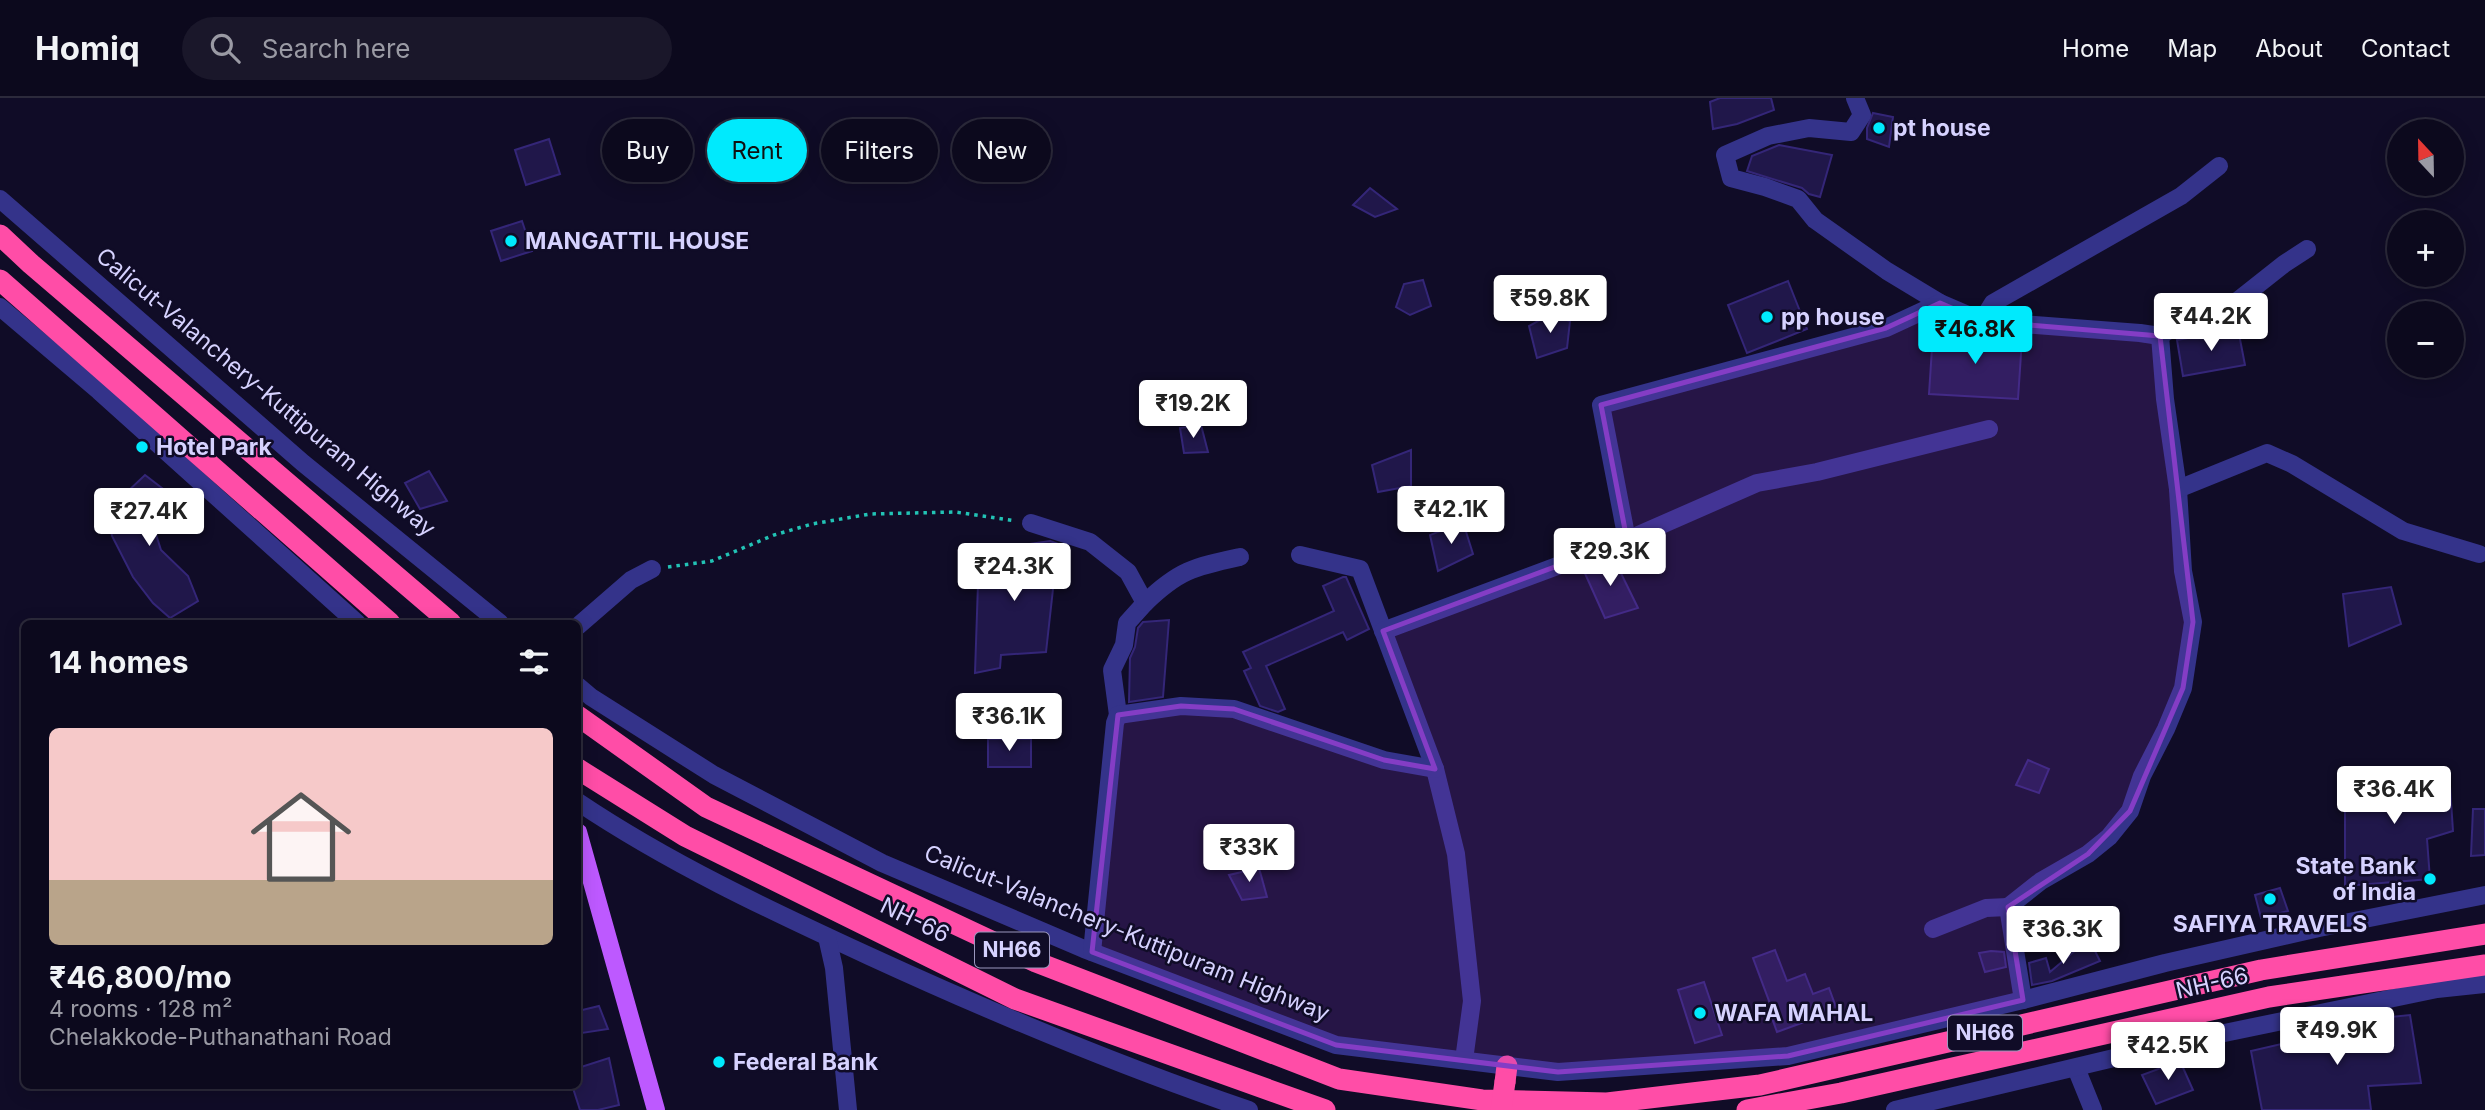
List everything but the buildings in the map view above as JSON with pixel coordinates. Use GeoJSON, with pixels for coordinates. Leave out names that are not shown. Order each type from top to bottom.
{"type":"FeatureCollection","features":[{"type":"Feature","properties":{"kind":"highway"},"geometry":{"type":"LineString","coordinates":[[0,235],[447,620]]}},
{"type":"Feature","properties":{"kind":"highway"},"geometry":{"type":"LineString","coordinates":[[0,280],[387,620]]}},
{"type":"Feature","properties":{"kind":"highway","name":"NH66"},"geometry":{"type":"LineString","coordinates":[[581,718],[706,807],[1036,962],[1339,1079],[1482,1100],[1606,1103],[1760,1084],[2261,970],[2485,934]]}},
{"type":"Feature","properties":{"kind":"highway","name":"NH-66"},"geometry":{"type":"LineString","coordinates":[[581,771],[685,836],[1015,999],[1325,1110]]}},
{"type":"Feature","properties":{"kind":"highway","name":"NH-66"},"geometry":{"type":"LineString","coordinates":[[1747,1110],[1840,1093],[2269,998],[2485,965]]}},
{"type":"Feature","properties":{"kind":"highway"},"geometry":{"type":"LineString","coordinates":[[1501,1110],[1506,1074]]}},
{"type":"Feature","properties":{"kind":"main road"},"geometry":{"type":"LineString","coordinates":[[581,843],[656,1110]]}},
{"type":"Feature","properties":{"kind":"street"},"geometry":{"type":"LineString","coordinates":[[1854,98],[1861,115],[1851,132],[1810,128],[1768,136],[1725,155],[1731,178],[1798,199],[1815,220],[1886,271],[1940,303],[1982,321],[2140,333],[2160,337],[2171,329],[2217,317],[2307,249]]}},
{"type":"Feature","properties":{"kind":"street"},"geometry":{"type":"LineString","coordinates":[[1982,321],[1993,303],[2181,197],[2219,166]]}},
{"type":"Feature","properties":{"kind":"street","name":"Calicut-Valanchery-Kuttipuram Highway"},"geometry":{"type":"LineString","coordinates":[[0,199],[303,463],[496,620]]}},
{"type":"Feature","properties":{"kind":"street"},"geometry":{"type":"LineString","coordinates":[[1627,540],[1601,405],[1885,328],[1940,303]]}},
{"type":"Feature","properties":{"kind":"street"},"geometry":{"type":"LineString","coordinates":[[0,307],[99,391],[354,620]]}},
{"type":"Feature","properties":{"kind":"street"},"geometry":{"type":"LineString","coordinates":[[1933,929],[1986,908],[2008,907],[2109,837],[2130,810],[2142,776],[2183,688],[2193,622],[2183,571],[2178,489],[2165,399],[2160,337]]}},
{"type":"Feature","properties":{"kind":"street"},"geometry":{"type":"LineString","coordinates":[[1383,631],[1627,540],[1757,483],[1817,472],[1989,429]]}},
{"type":"Feature","properties":{"kind":"street"},"geometry":{"type":"LineString","coordinates":[[2178,489],[2267,453],[2292,464],[2403,531],[2479,554]]}},
{"type":"Feature","properties":{"kind":"street"},"geometry":{"type":"LineString","coordinates":[[1031,523],[1090,542],[1128,572],[1145,603]]}},
{"type":"Feature","properties":{"kind":"street"},"geometry":{"type":"LineString","coordinates":[[1300,555],[1360,569],[1435,769],[1456,854],[1472,1001],[1464,1060]]}},
{"type":"Feature","properties":{"kind":"street"},"geometry":{"type":"LineString","coordinates":[[1092,952],[1115,723],[1118,715],[1112,670],[1124,645],[1127,623],[1168,581],[1198,566],[1240,557]]}},
{"type":"Feature","properties":{"kind":"street"},"geometry":{"type":"LineString","coordinates":[[581,623],[631,580],[652,569]]}},
{"type":"Feature","properties":{"kind":"street","name":"Calicut-Valanchery-Kuttipuram Highway"},"geometry":{"type":"LineString","coordinates":[[581,689],[714,775],[882,863],[1092,952],[1336,1045],[1464,1060],[1506,1074],[1788,1056],[2178,960],[2319,928],[2485,895]]}},
{"type":"Feature","properties":{"kind":"street"},"geometry":{"type":"LineString","coordinates":[[1118,715],[1181,706],[1234,709],[1384,760],[1435,769]]}},
{"type":"Feature","properties":{"kind":"street","name":"NH66"},"geometry":{"type":"LineString","coordinates":[[581,804],[617,828],[733,891],[827,937],[967,1000],[1185,1088],[1249,1110]]}},
{"type":"Feature","properties":{"kind":"street"},"geometry":{"type":"LineString","coordinates":[[2008,907],[2023,1000]]}},
{"type":"Feature","properties":{"kind":"street"},"geometry":{"type":"LineString","coordinates":[[827,937],[834,968],[848,1110]]}},
{"type":"Feature","properties":{"kind":"street","name":"NH66"},"geometry":{"type":"LineString","coordinates":[[1895,1110],[2181,1042],[2437,989],[2485,984]]}},
{"type":"Feature","properties":{"kind":"street"},"geometry":{"type":"LineString","coordinates":[[2076,1068],[2093,1110]]}},
{"type":"Feature","properties":{"kind":"path"},"geometry":{"type":"LineString","coordinates":[[652,569],[712,561],[774,535],[812,524],[870,514],[954,512],[1031,523]]}},
{"type":"Feature","properties":{"kind":"highlighted area"},"geometry":{"type":"Polygon","coordinates":[[[1940,303],[1982,321],[2160,336],[2193,622],[2183,688],[2130,811],[2088,854],[2008,907],[2023,1000],[1788,1056],[1558,1072],[1336,1045],[1092,952],[1118,715],[1181,706],[1234,709],[1384,760],[1435,769],[1383,631],[1627,540],[1601,405],[1886,328],[1940,303]]]}},
{"type":"Feature","properties":{"kind":"place","name":"pt house"},"geometry":{"type":"Point","coordinates":[1879,128]}},
{"type":"Feature","properties":{"kind":"place","name":"MANGATTIL HOUSE"},"geometry":{"type":"Point","coordinates":[511,241]}},
{"type":"Feature","properties":{"kind":"place","name":"pp house"},"geometry":{"type":"Point","coordinates":[1767,317]}},
{"type":"Feature","properties":{"kind":"place","name":"Hotel Park"},"geometry":{"type":"Point","coordinates":[142,447]}},
{"type":"Feature","properties":{"kind":"place","name":"State Bank of India"},"geometry":{"type":"Point","coordinates":[2430,879]}},
{"type":"Feature","properties":{"kind":"place","name":"SAFIYA TRAVELS"},"geometry":{"type":"Point","coordinates":[2270,899]}},
{"type":"Feature","properties":{"kind":"place","name":"WAFA MAHAL"},"geometry":{"type":"Point","coordinates":[1700,1013]}},
{"type":"Feature","properties":{"kind":"place","name":"Federal Bank"},"geometry":{"type":"Point","coordinates":[719,1062]}}]}
